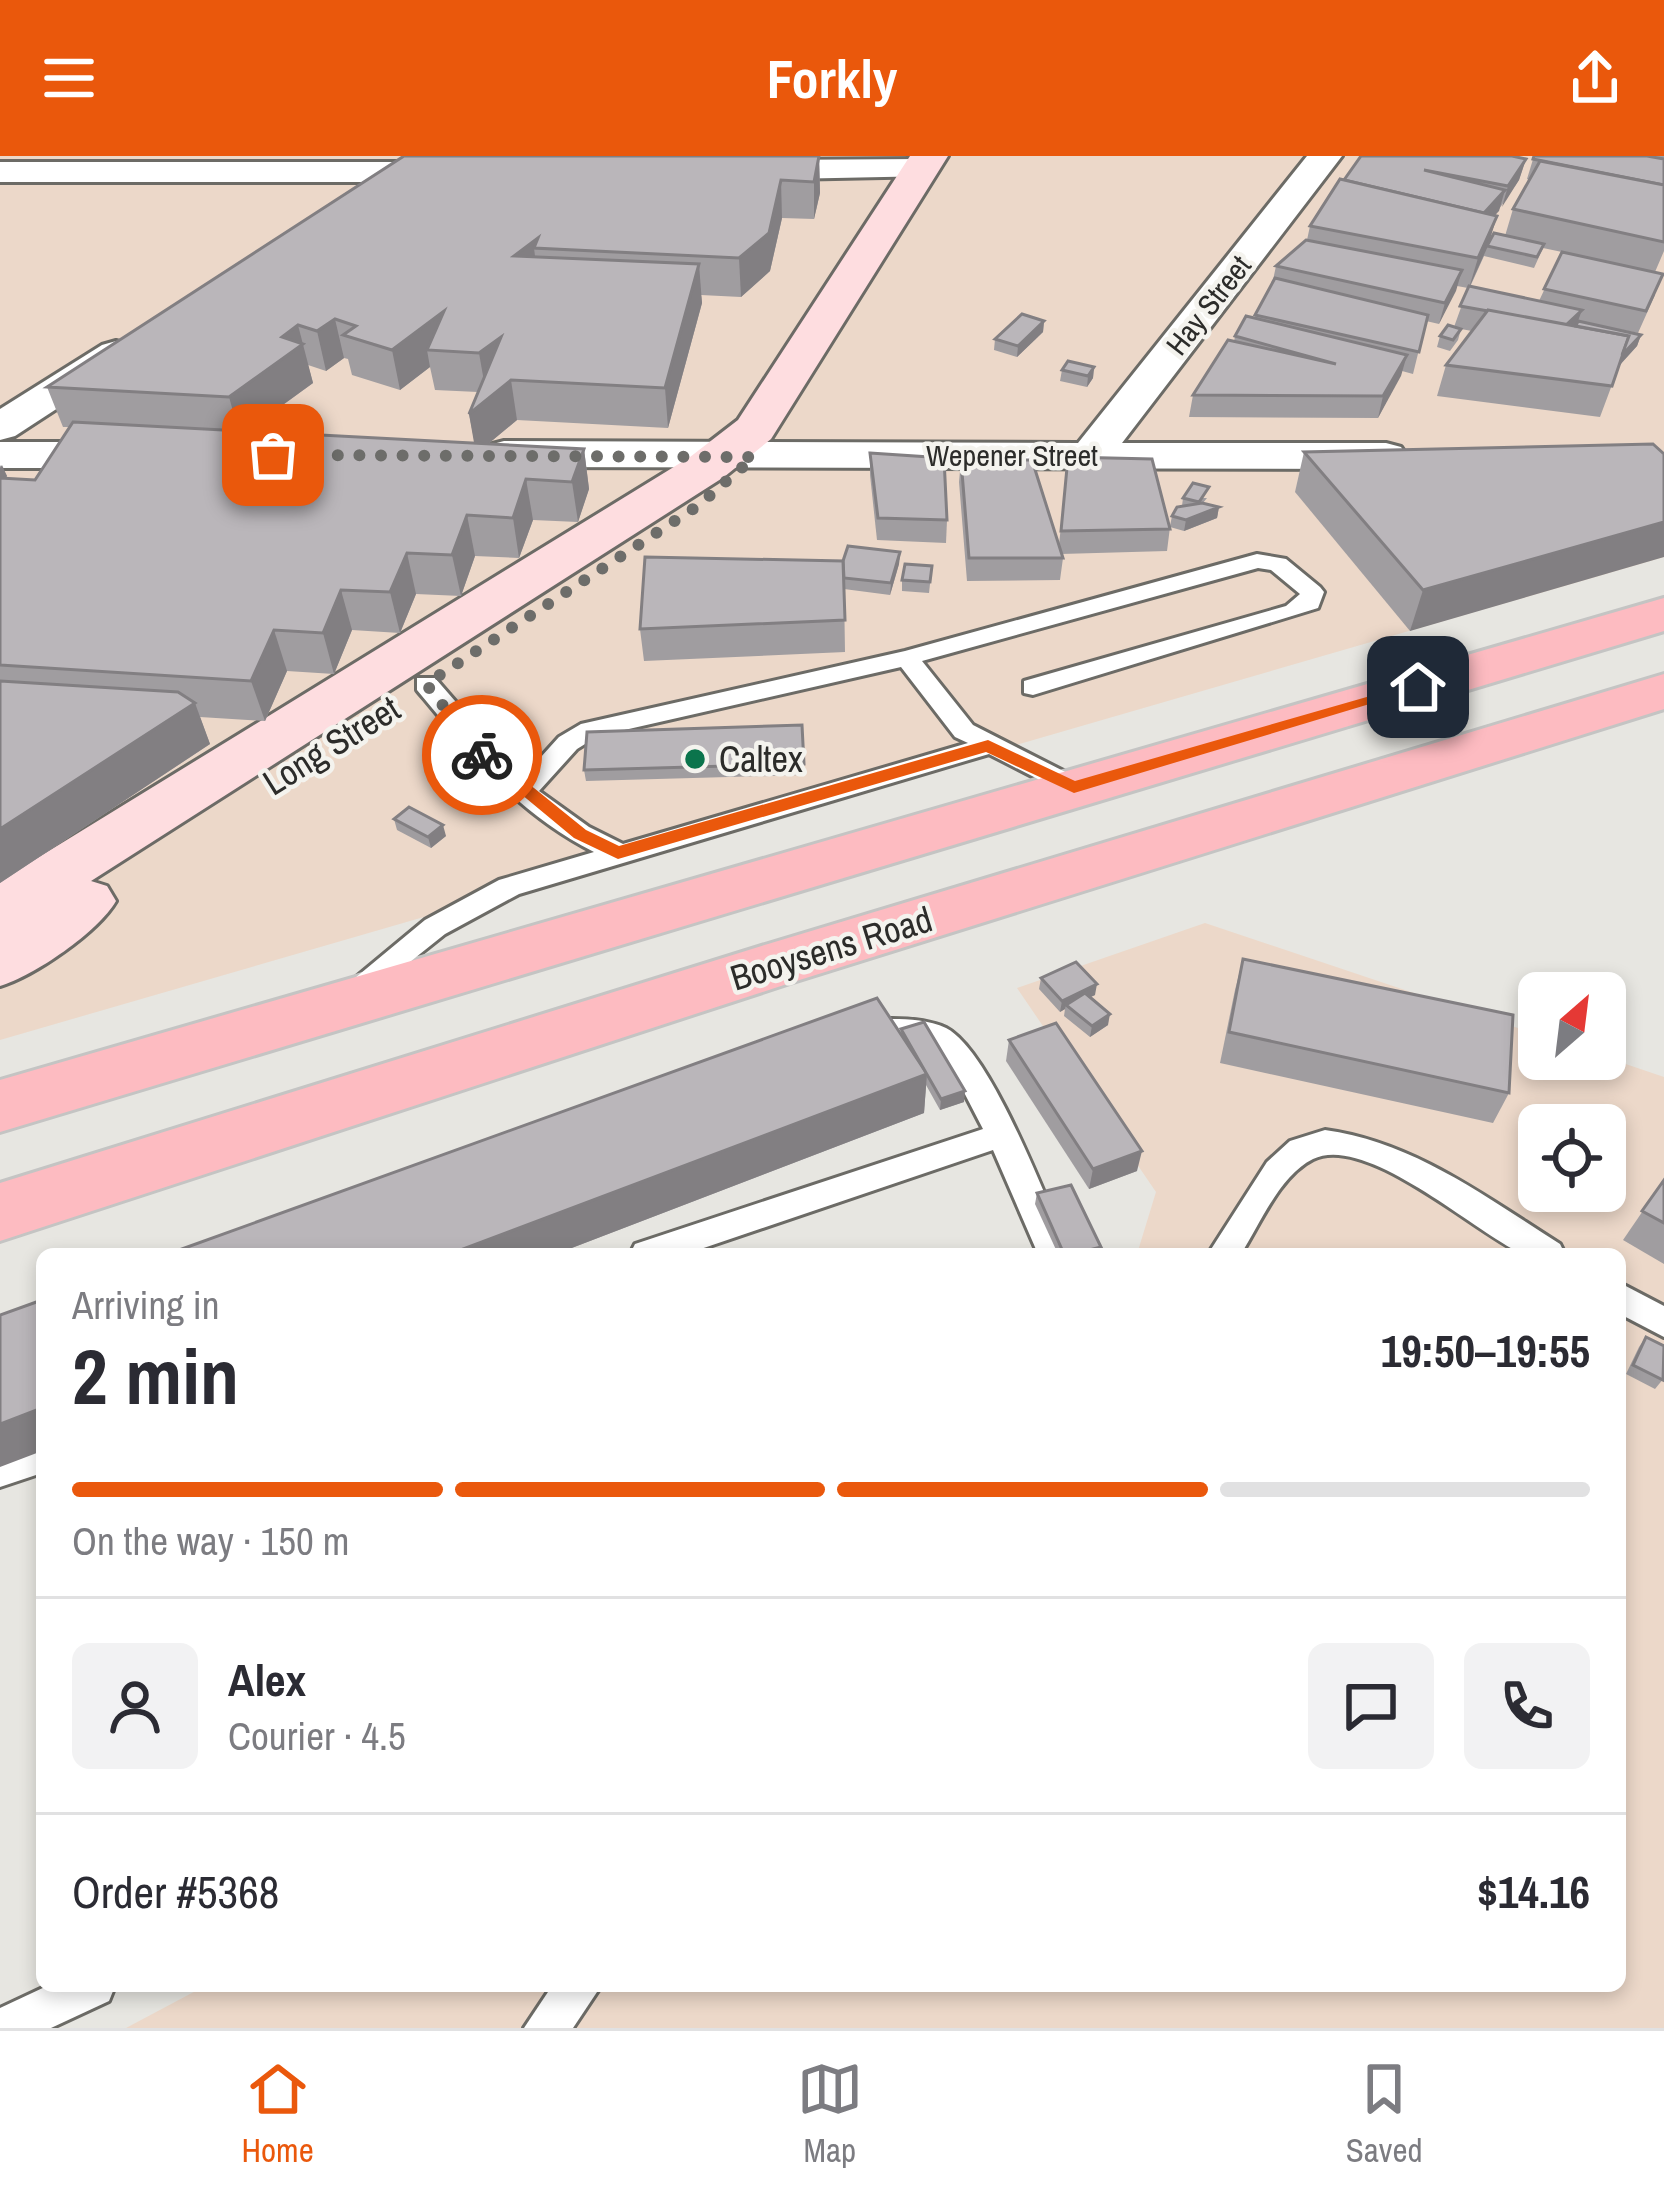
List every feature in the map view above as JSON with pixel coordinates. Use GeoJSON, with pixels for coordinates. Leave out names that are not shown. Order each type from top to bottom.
{"type":"FeatureCollection","features":[{"type":"Feature","properties":{"kind":"main road","name":"Long Street"},"geometry":{"type":"LineString","coordinates":[[0,963],[69,912],[699,505],[742,448],[925,162]]}},
{"type":"Feature","properties":{"kind":"main road","name":"Long Street"},"geometry":{"type":"LineString","coordinates":[[0,910],[742,448]]}},
{"type":"Feature","properties":{"kind":"main road"},"geometry":{"type":"LineString","coordinates":[[0,1106],[1664,614]]}},
{"type":"Feature","properties":{"kind":"main road"},"geometry":{"type":"LineString","coordinates":[[182,799],[253,769],[355,707],[389,692],[426,684]]}},
{"type":"Feature","properties":{"kind":"main road","name":"Booysens Road"},"geometry":{"type":"LineString","coordinates":[[0,1212],[923,919],[1664,691]]}},
{"type":"Feature","properties":{"kind":"street","name":"Hay Street"},"geometry":{"type":"LineString","coordinates":[[1090,455],[1325,156]]}},
{"type":"Feature","properties":{"kind":"street"},"geometry":{"type":"LineString","coordinates":[[714,170],[925,162]]}},
{"type":"Feature","properties":{"kind":"street"},"geometry":{"type":"LineString","coordinates":[[333,210],[404,164]]}},
{"type":"Feature","properties":{"kind":"street"},"geometry":{"type":"LineString","coordinates":[[0,172],[404,164],[484,172]]}},
{"type":"Feature","properties":{"kind":"street"},"geometry":{"type":"LineString","coordinates":[[0,428],[140,336]]}},
{"type":"Feature","properties":{"kind":"street","name":"Wepener Street"},"geometry":{"type":"LineString","coordinates":[[452,454],[742,448],[1435,456]]}},
{"type":"Feature","properties":{"kind":"street"},"geometry":{"type":"LineString","coordinates":[[0,455],[182,455]]}},
{"type":"Feature","properties":{"kind":"lane"},"geometry":{"type":"LineString","coordinates":[[524,791],[568,743],[590,730],[908,658],[1257,561],[1278,564],[1312,592],[1310,603],[1294,611],[1033,687]]}},
{"type":"Feature","properties":{"kind":"lane"},"geometry":{"type":"LineString","coordinates":[[908,658],[964,730],[1074,787]]}},
{"type":"Feature","properties":{"kind":"lane"},"geometry":{"type":"LineString","coordinates":[[426,684],[482,755],[580,834],[618,853]]}},
{"type":"Feature","properties":{"kind":"lane"},"geometry":{"type":"LineString","coordinates":[[334,1006],[434,927],[478,901],[618,853],[988,746]]}},
{"type":"Feature","properties":{"kind":"lane"},"geometry":{"type":"LineString","coordinates":[[829,1048],[895,1027],[925,1030],[950,1043],[1002,1135],[1051,1248]]}},
{"type":"Feature","properties":{"kind":"lane"},"geometry":{"type":"LineString","coordinates":[[664,1248],[1002,1135]]}},
{"type":"Feature","properties":{"kind":"lane"},"geometry":{"type":"LineString","coordinates":[[1228,1248],[1279,1173],[1301,1150],[1318,1142],[1374,1150],[1539,1248]]}},
{"type":"Feature","properties":{"kind":"lane"},"geometry":{"type":"LineString","coordinates":[[1626,1301],[1664,1323]]}},
{"type":"Feature","properties":{"kind":"lane"},"geometry":{"type":"LineString","coordinates":[[0,1471],[36,1459]]}},
{"type":"Feature","properties":{"kind":"lane"},"geometry":{"type":"LineString","coordinates":[[4,2028],[81,1992]]}},
{"type":"Feature","properties":{"kind":"lane"},"geometry":{"type":"LineString","coordinates":[[545,2028],[575,1992]]}},
{"type":"Feature","properties":{"kind":"shaded area"},"geometry":{"type":"Polygon","coordinates":[[[0,156],[1664,156],[1664,557],[0,1040],[0,156]]]}},
{"type":"Feature","properties":{"kind":"shaded area"},"geometry":{"type":"Polygon","coordinates":[[[1205,923],[1518,1028],[1518,1080],[1626,1080],[1626,1064],[1664,1077],[1664,2028],[126,2028],[194,1992],[1626,1992],[1626,1248],[1139,1248],[1156,1192],[1017,988],[1205,923]]]}},
{"type":"Feature","properties":{"kind":"building"},"geometry":{"type":"Polygon","coordinates":[[[404,156],[819,156],[814,182],[781,180],[769,233],[739,258],[534,248],[538,238],[514,256],[699,264],[665,388],[511,380],[469,414],[501,337],[479,353],[427,350],[444,311],[392,350],[343,335],[356,326],[335,319],[317,331],[298,325],[282,337],[303,344],[229,397],[47,387],[404,156]]]}},
{"type":"Feature","properties":{"kind":"building"},"geometry":{"type":"Polygon","coordinates":[[[1361,156],[1526,159],[1508,186],[1424,170],[1505,190],[1484,213],[1344,180],[1361,156]]]}},
{"type":"Feature","properties":{"kind":"building"},"geometry":{"type":"Polygon","coordinates":[[[1533,159],[1664,159],[1664,185],[1533,159]]]}},
{"type":"Feature","properties":{"kind":"building"},"geometry":{"type":"Polygon","coordinates":[[[1540,161],[1664,185],[1664,242],[1513,209],[1540,161]]]}},
{"type":"Feature","properties":{"kind":"building"},"geometry":{"type":"Polygon","coordinates":[[[1340,179],[1497,216],[1478,258],[1310,226],[1340,179]]]}},
{"type":"Feature","properties":{"kind":"building"},"geometry":{"type":"Polygon","coordinates":[[[1494,233],[1544,244],[1537,257],[1487,246],[1494,233]]]}},
{"type":"Feature","properties":{"kind":"building"},"geometry":{"type":"Polygon","coordinates":[[[1306,240],[1462,270],[1445,303],[1276,266],[1306,240]]]}},
{"type":"Feature","properties":{"kind":"building"},"geometry":{"type":"Polygon","coordinates":[[[1562,252],[1663,274],[1646,311],[1544,289],[1562,252]]]}},
{"type":"Feature","properties":{"kind":"building"},"geometry":{"type":"Polygon","coordinates":[[[1275,278],[1428,315],[1419,352],[1255,315],[1275,278]]]}},
{"type":"Feature","properties":{"kind":"building"},"geometry":{"type":"Polygon","coordinates":[[[1469,286],[1582,310],[1566,325],[1460,306],[1469,286]]]}},
{"type":"Feature","properties":{"kind":"building"},"geometry":{"type":"Polygon","coordinates":[[[1488,310],[1629,336],[1612,386],[1446,365],[1488,310]]]}},
{"type":"Feature","properties":{"kind":"building"},"geometry":{"type":"Polygon","coordinates":[[[1022,314],[1044,321],[1018,346],[995,339],[1022,314]]]}},
{"type":"Feature","properties":{"kind":"building"},"geometry":{"type":"Polygon","coordinates":[[[1246,316],[1407,355],[1383,396],[1193,395],[1228,340],[1336,364],[1235,336],[1246,316]]]}},
{"type":"Feature","properties":{"kind":"building"},"geometry":{"type":"Polygon","coordinates":[[[1578,321],[1641,335],[1622,355],[1629,336],[1576,326],[1578,321]]]}},
{"type":"Feature","properties":{"kind":"building"},"geometry":{"type":"Polygon","coordinates":[[[1448,325],[1461,329],[1453,340],[1440,336],[1448,325]]]}},
{"type":"Feature","properties":{"kind":"building"},"geometry":{"type":"Polygon","coordinates":[[[1068,361],[1094,367],[1088,376],[1062,370],[1068,361]]]}},
{"type":"Feature","properties":{"kind":"building"},"geometry":{"type":"Polygon","coordinates":[[[73,422],[584,449],[572,482],[526,479],[513,518],[467,515],[452,555],[407,553],[390,592],[341,590],[323,633],[274,630],[251,681],[0,665],[0,478],[35,480],[73,422]]]}},
{"type":"Feature","properties":{"kind":"building"},"geometry":{"type":"Polygon","coordinates":[[[1653,444],[1664,454],[1664,522],[1423,590],[1304,452],[1653,444]]]}},
{"type":"Feature","properties":{"kind":"building"},"geometry":{"type":"Polygon","coordinates":[[[870,453],[944,458],[947,520],[878,518],[870,453]]]}},
{"type":"Feature","properties":{"kind":"building"},"geometry":{"type":"Polygon","coordinates":[[[1068,457],[1152,459],[1170,529],[1061,531],[1068,457]]]}},
{"type":"Feature","properties":{"kind":"building"},"geometry":{"type":"Polygon","coordinates":[[[961,460],[1032,460],[1063,558],[969,558],[961,460]]]}},
{"type":"Feature","properties":{"kind":"building"},"geometry":{"type":"Polygon","coordinates":[[[1193,483],[1209,487],[1199,502],[1183,498],[1193,483]]]}},
{"type":"Feature","properties":{"kind":"building"},"geometry":{"type":"Polygon","coordinates":[[[1202,503],[1219,507],[1186,520],[1172,516],[1177,507],[1202,503]]]}},
{"type":"Feature","properties":{"kind":"building"},"geometry":{"type":"Polygon","coordinates":[[[848,546],[900,552],[891,583],[844,578],[848,546]]]}},
{"type":"Feature","properties":{"kind":"building"},"geometry":{"type":"Polygon","coordinates":[[[645,557],[843,561],[845,620],[640,629],[645,557]]]}},
{"type":"Feature","properties":{"kind":"building"},"geometry":{"type":"Polygon","coordinates":[[[905,564],[932,566],[930,582],[902,580],[905,564]]]}},
{"type":"Feature","properties":{"kind":"building"},"geometry":{"type":"Polygon","coordinates":[[[0,681],[178,692],[195,703],[0,829],[0,681]]]}},
{"type":"Feature","properties":{"kind":"building","name":"Caltex"},"geometry":{"type":"Polygon","coordinates":[[[802,725],[804,764],[584,770],[587,732],[802,725]]]}},
{"type":"Feature","properties":{"kind":"building"},"geometry":{"type":"Polygon","coordinates":[[[409,807],[443,825],[428,837],[394,819],[409,807]]]}},
{"type":"Feature","properties":{"kind":"building"},"geometry":{"type":"Polygon","coordinates":[[[1243,959],[1513,1015],[1509,1093],[1229,1032],[1243,959]]]}},
{"type":"Feature","properties":{"kind":"building"},"geometry":{"type":"Polygon","coordinates":[[[1076,962],[1097,984],[1062,1001],[1041,978],[1076,962]]]}},
{"type":"Feature","properties":{"kind":"building"},"geometry":{"type":"Polygon","coordinates":[[[1085,993],[1110,1014],[1092,1026],[1066,1005],[1085,993]]]}},
{"type":"Feature","properties":{"kind":"building"},"geometry":{"type":"Polygon","coordinates":[[[877,998],[927,1074],[466,1248],[185,1248],[877,998]]]}},
{"type":"Feature","properties":{"kind":"building"},"geometry":{"type":"Polygon","coordinates":[[[924,1022],[965,1091],[941,1099],[901,1029],[924,1022]]]}},
{"type":"Feature","properties":{"kind":"building"},"geometry":{"type":"Polygon","coordinates":[[[1056,1023],[1142,1151],[1093,1169],[1009,1040],[1056,1023]]]}},
{"type":"Feature","properties":{"kind":"building"},"geometry":{"type":"Polygon","coordinates":[[[1664,1180],[1664,1223],[1642,1211],[1664,1180]]]}},
{"type":"Feature","properties":{"kind":"building"},"geometry":{"type":"Polygon","coordinates":[[[1071,1185],[1101,1247],[1061,1248],[1037,1193],[1071,1185]]]}},
{"type":"Feature","properties":{"kind":"building"},"geometry":{"type":"Polygon","coordinates":[[[36,1302],[36,1410],[0,1424],[0,1315],[36,1302]]]}},
{"type":"Feature","properties":{"kind":"building"},"geometry":{"type":"Polygon","coordinates":[[[1646,1337],[1664,1346],[1663,1380],[1633,1365],[1646,1337]]]}},
{"type":"Feature","properties":{"kind":"way so far"},"geometry":{"type":"LineString","coordinates":[[273,455],[754,457],[699,505],[426,684],[482,755]]}},
{"type":"Feature","properties":{"kind":"place","name":"Caltex"},"geometry":{"type":"Point","coordinates":[695,759]}},
{"type":"Feature","properties":{"kind":"route"},"geometry":{"type":"LineString","coordinates":[[482,755],[502,776],[580,834],[618,853],[988,746],[1074,787],[1418,687]]}}]}
